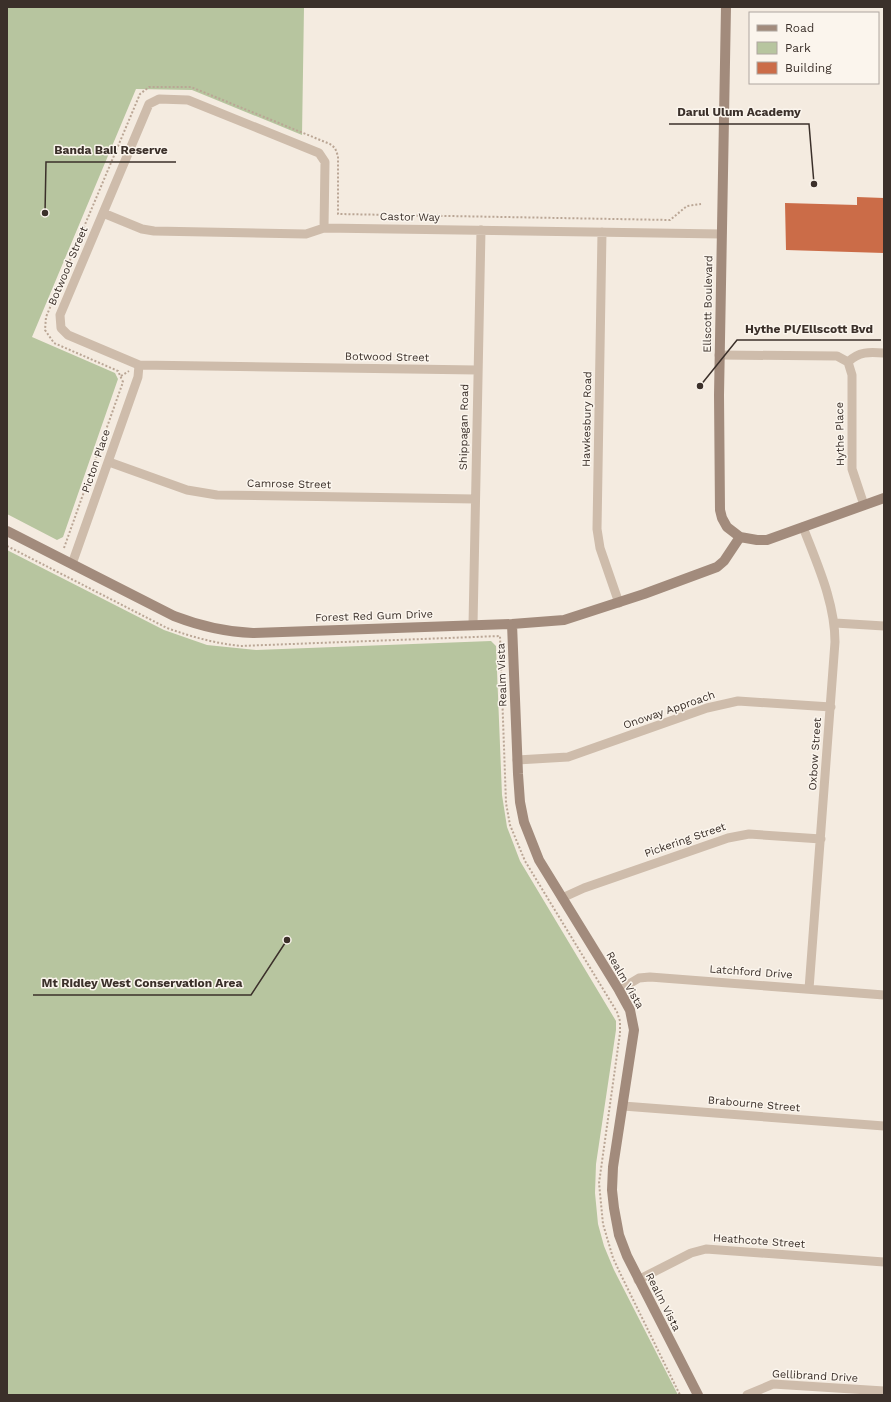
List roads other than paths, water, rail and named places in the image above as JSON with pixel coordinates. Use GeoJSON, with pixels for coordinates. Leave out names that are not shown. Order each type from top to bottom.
{"type":"FeatureCollection","features":[{"type":"Feature","properties":{"kind":"street","name":"Ellscott Boulevard"},"geometry":{"type":"LineString","coordinates":[[726,7],[719,355],[720,510],[727,527],[740,537]]}},
{"type":"Feature","properties":{"kind":"street","name":"Botwood Street"},"geometry":{"type":"LineString","coordinates":[[324,228],[325,162],[319,154],[188,100],[159,99],[149,104],[60,315],[61,328],[68,334],[139,365],[477,370]]}},
{"type":"Feature","properties":{"kind":"street","name":"Castor Way"},"geometry":{"type":"LineString","coordinates":[[103,213],[142,229],[154,231],[306,234],[324,228],[721,234]]}},
{"type":"Feature","properties":{"kind":"street","name":"Shippagan Road"},"geometry":{"type":"LineString","coordinates":[[473,625],[481,230]]}},
{"type":"Feature","properties":{"kind":"street","name":"Hawkesbury Road"},"geometry":{"type":"LineString","coordinates":[[602,232],[597,529],[600,548],[619,602]]}},
{"type":"Feature","properties":{"kind":"street"},"geometry":{"type":"LineString","coordinates":[[719,355],[837,356],[848,362],[860,353],[884,353]]}},
{"type":"Feature","properties":{"kind":"street","name":"Hythe Place"},"geometry":{"type":"LineString","coordinates":[[848,362],[852,375],[852,469],[864,505]]}},
{"type":"Feature","properties":{"kind":"street","name":"Picton Place"},"geometry":{"type":"LineString","coordinates":[[72,564],[138,376],[139,365]]}},
{"type":"Feature","properties":{"kind":"street","name":"Camrose Street"},"geometry":{"type":"LineString","coordinates":[[109,462],[187,490],[217,495],[475,499]]}},
{"type":"Feature","properties":{"kind":"street"},"geometry":{"type":"LineString","coordinates":[[740,537],[767,540],[884,498]]}},
{"type":"Feature","properties":{"kind":"street","name":"Oxbow Street"},"geometry":{"type":"LineString","coordinates":[[804,527],[829,598],[835,623],[821,839],[809,988]]}},
{"type":"Feature","properties":{"kind":"street","name":"Forest Red Gum Drive"},"geometry":{"type":"LineString","coordinates":[[7,531],[174,616],[200,626],[232,632],[512,624],[564,620],[619,602],[717,566],[724,561],[740,537]]}},
{"type":"Feature","properties":{"kind":"street"},"geometry":{"type":"LineString","coordinates":[[835,623],[884,626]]}},
{"type":"Feature","properties":{"kind":"street","name":"Realm Vista"},"geometry":{"type":"LineString","coordinates":[[512,624],[520,802],[524,822],[539,860],[630,1010],[634,1030],[613,1167],[612,1196],[619,1235],[638,1280],[698,1395]]}},
{"type":"Feature","properties":{"kind":"street","name":"Onoway Approach"},"geometry":{"type":"LineString","coordinates":[[518,760],[568,757],[708,708],[738,701],[830,707]]}},
{"type":"Feature","properties":{"kind":"street","name":"Pickering Street"},"geometry":{"type":"LineString","coordinates":[[562,898],[591,886],[734,836],[749,834],[821,839]]}},
{"type":"Feature","properties":{"kind":"street","name":"Latchford Drive"},"geometry":{"type":"LineString","coordinates":[[619,990],[644,977],[809,988],[884,995]]}},
{"type":"Feature","properties":{"kind":"street","name":"Brabourne Street"},"geometry":{"type":"LineString","coordinates":[[622,1106],[884,1126]]}},
{"type":"Feature","properties":{"kind":"street","name":"Heathcote Street"},"geometry":{"type":"LineString","coordinates":[[638,1280],[691,1253],[706,1249],[884,1262]]}},
{"type":"Feature","properties":{"kind":"street","name":"Gellibrand Drive"},"geometry":{"type":"LineString","coordinates":[[746,1395],[773,1384],[884,1392]]}},
{"type":"Feature","properties":{"kind":"place","name":"Darul Ulum Academy"},"geometry":{"type":"Point","coordinates":[814,184]}},
{"type":"Feature","properties":{"kind":"place","name":"Banda Bail Reserve"},"geometry":{"type":"Point","coordinates":[45,213]}},
{"type":"Feature","properties":{"kind":"place","name":"Hythe Pl/Ellscott Bvd"},"geometry":{"type":"Point","coordinates":[700,386]}},
{"type":"Feature","properties":{"kind":"place","name":"Mt Ridley West Conservation Area"},"geometry":{"type":"Point","coordinates":[287,940]}}]}
